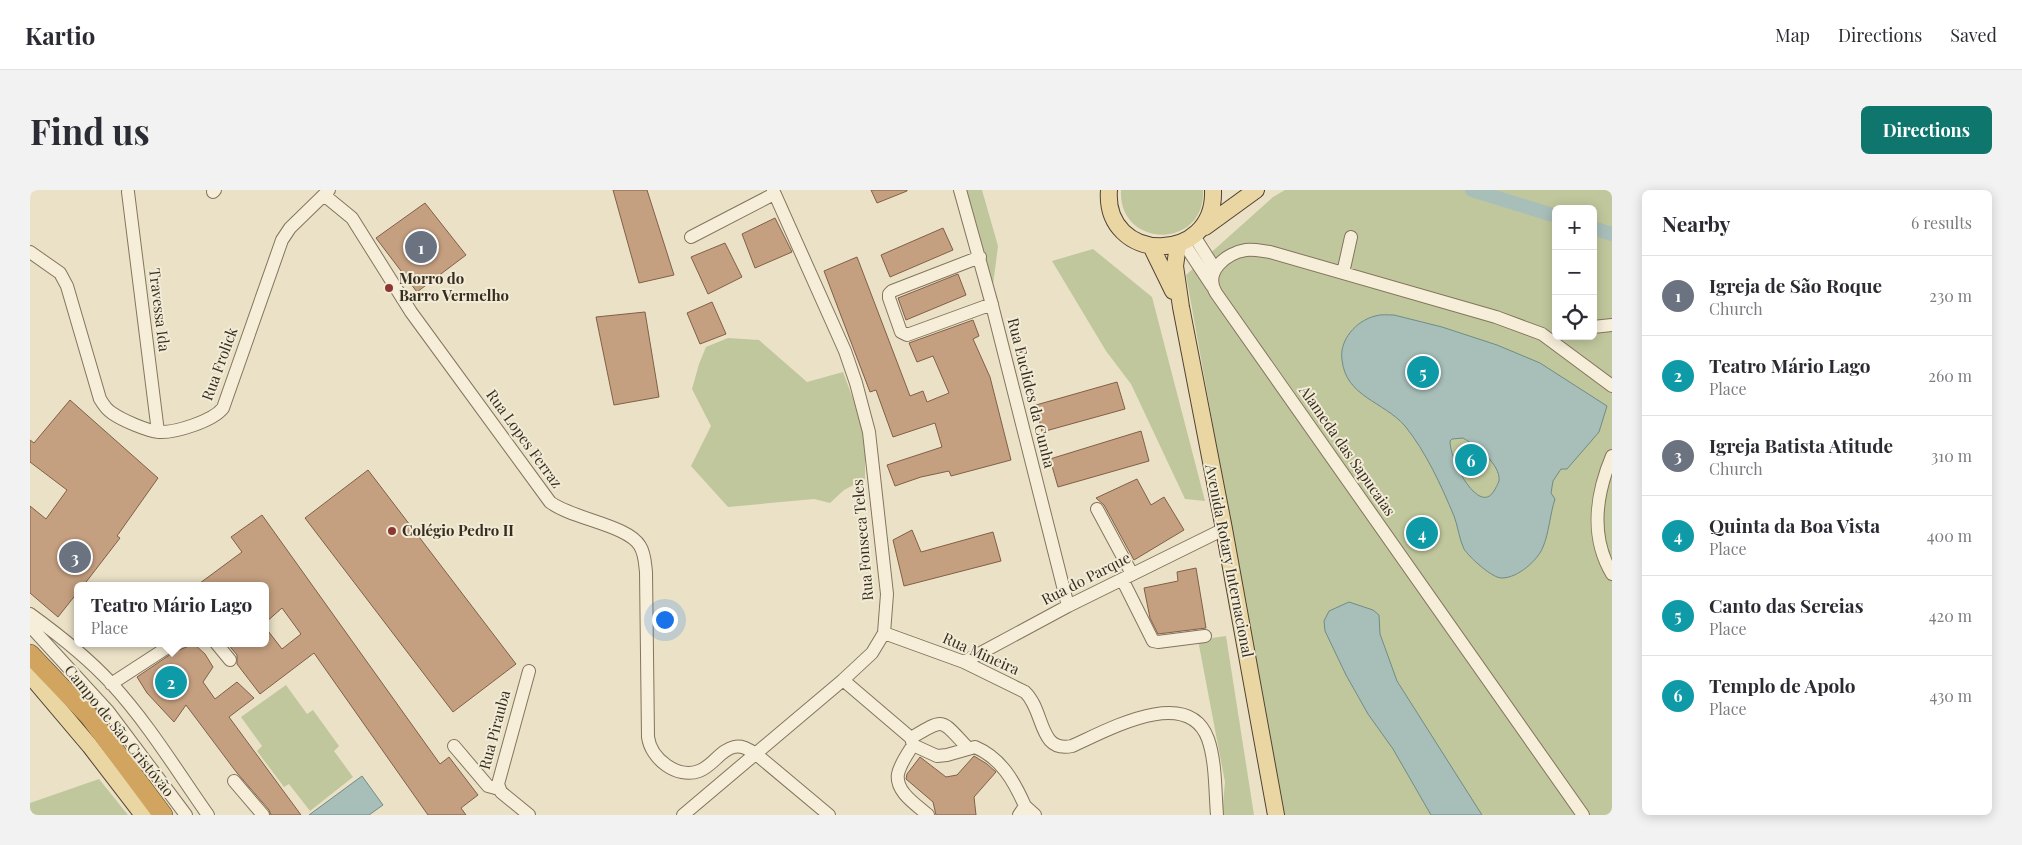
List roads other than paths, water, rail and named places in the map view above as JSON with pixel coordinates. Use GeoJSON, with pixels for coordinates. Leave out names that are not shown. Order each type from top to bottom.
{"type":"FeatureCollection","features":[{"type":"Feature","properties":{"kind":"highway"},"geometry":{"type":"LineString","coordinates":[[30,654],[90,717],[163,815]]}},
{"type":"Feature","properties":{"kind":"main road"},"geometry":{"type":"LineString","coordinates":[[1109,190],[1110,207],[1120,228],[1134,240],[1150,246],[1164,247],[1188,238],[1256,190]]}},
{"type":"Feature","properties":{"kind":"main road"},"geometry":{"type":"LineString","coordinates":[[1188,238],[1211,210],[1213,190]]}},
{"type":"Feature","properties":{"kind":"main road"},"geometry":{"type":"LineString","coordinates":[[1223,190],[1226,201],[1232,207]]}},
{"type":"Feature","properties":{"kind":"main road","name":"Avenida Rotary Internacional"},"geometry":{"type":"LineString","coordinates":[[1169,270],[1188,238]]}},
{"type":"Feature","properties":{"kind":"main road","name":"Avenida Rotary Internacional"},"geometry":{"type":"LineString","coordinates":[[1150,246],[1169,270],[1181,307],[1276,815]]}},
{"type":"Feature","properties":{"kind":"main road"},"geometry":{"type":"LineString","coordinates":[[30,675],[90,746],[143,815]]}},
{"type":"Feature","properties":{"kind":"street","name":"Rua Euclides da Cunha"},"geometry":{"type":"LineString","coordinates":[[960,190],[980,257],[1068,606]]}},
{"type":"Feature","properties":{"kind":"street","name":"Travessa Ida"},"geometry":{"type":"LineString","coordinates":[[128,192],[158,432]]}},
{"type":"Feature","properties":{"kind":"street"},"geometry":{"type":"LineString","coordinates":[[691,237],[774,192]]}},
{"type":"Feature","properties":{"kind":"street","name":"Rua Fonseca Teles"},"geometry":{"type":"LineString","coordinates":[[683,815],[843,680],[872,653],[884,633],[887,594],[869,432],[865,415],[845,351],[774,192]]}},
{"type":"Feature","properties":{"kind":"street","name":"Rua Frolick"},"geometry":{"type":"LineString","coordinates":[[30,252],[60,273],[67,286],[100,398],[104,405],[111,413],[150,431],[178,430],[210,419],[219,414],[223,408],[282,240],[290,228],[327,193]]}},
{"type":"Feature","properties":{"kind":"street","name":"Rua Lopes Ferraz"},"geometry":{"type":"LineString","coordinates":[[327,193],[352,218],[411,312],[550,502],[566,512],[631,536],[640,546],[646,572],[648,737],[649,747],[658,761],[683,771],[698,772],[724,752],[734,747],[744,747],[756,754]]}},
{"type":"Feature","properties":{"kind":"street"},"geometry":{"type":"LineString","coordinates":[[1343,273],[1351,237]]}},
{"type":"Feature","properties":{"kind":"street","name":"Alameda das Sapucaias"},"geometry":{"type":"LineString","coordinates":[[1188,238],[1583,815]]}},
{"type":"Feature","properties":{"kind":"street"},"geometry":{"type":"LineString","coordinates":[[1213,276],[1237,252],[1256,250],[1343,273],[1496,317],[1542,334],[1612,386]]}},
{"type":"Feature","properties":{"kind":"street"},"geometry":{"type":"LineString","coordinates":[[980,257],[892,291],[889,294],[889,298],[901,332],[907,335],[992,304]]}},
{"type":"Feature","properties":{"kind":"street"},"geometry":{"type":"LineString","coordinates":[[1597,326],[1612,324]]}},
{"type":"Feature","properties":{"kind":"street"},"geometry":{"type":"LineString","coordinates":[[1542,334],[1552,333]]}},
{"type":"Feature","properties":{"kind":"street"},"geometry":{"type":"LineString","coordinates":[[1612,456],[1602,481],[1598,514],[1598,534],[1607,566],[1612,574]]}},
{"type":"Feature","properties":{"kind":"street"},"geometry":{"type":"LineString","coordinates":[[1097,509],[1153,641],[1205,636]]}},
{"type":"Feature","properties":{"kind":"street","name":"Rua do Parque"},"geometry":{"type":"LineString","coordinates":[[964,662],[1068,606],[1224,529]]}},
{"type":"Feature","properties":{"kind":"street"},"geometry":{"type":"LineString","coordinates":[[30,614],[69,643],[111,684],[141,721],[208,815]]}},
{"type":"Feature","properties":{"kind":"street","name":"Campo de São Cristóvão"},"geometry":{"type":"LineString","coordinates":[[30,626],[108,711],[186,815]]}},
{"type":"Feature","properties":{"kind":"street","name":"Rua Mineira"},"geometry":{"type":"LineString","coordinates":[[884,633],[964,662],[1025,692],[1032,698],[1037,708],[1046,736],[1057,747],[1072,746],[1130,720],[1150,715],[1165,713],[1183,715],[1197,721],[1208,739],[1210,748],[1216,815]]}},
{"type":"Feature","properties":{"kind":"street"},"geometry":{"type":"LineString","coordinates":[[111,684],[168,647]]}},
{"type":"Feature","properties":{"kind":"street"},"geometry":{"type":"LineString","coordinates":[[219,647],[230,660]]}},
{"type":"Feature","properties":{"kind":"street","name":"Rua Pirauba"},"geometry":{"type":"LineString","coordinates":[[502,792],[499,777],[529,671]]}},
{"type":"Feature","properties":{"kind":"street"},"geometry":{"type":"LineString","coordinates":[[843,680],[912,742],[937,756],[947,755],[975,746],[988,752],[1013,780],[1022,810],[1035,815]]}},
{"type":"Feature","properties":{"kind":"street"},"geometry":{"type":"LineString","coordinates":[[928,815],[905,794],[899,785],[898,774],[912,742],[939,723],[944,724],[968,748]]}},
{"type":"Feature","properties":{"kind":"street"},"geometry":{"type":"LineString","coordinates":[[454,746],[488,786],[502,792],[529,815]]}},
{"type":"Feature","properties":{"kind":"street"},"geometry":{"type":"LineString","coordinates":[[756,754],[829,815]]}},
{"type":"Feature","properties":{"kind":"street"},"geometry":{"type":"LineString","coordinates":[[234,780],[263,815]]}},
{"type":"Feature","properties":{"kind":"water"},"geometry":{"type":"Polygon","coordinates":[[[1394,315],[1442,327],[1497,345],[1540,363],[1607,406],[1599,432],[1567,469],[1561,469],[1553,481],[1551,493],[1555,499],[1547,536],[1537,557],[1521,572],[1508,577],[1498,577],[1482,567],[1467,553],[1462,545],[1455,520],[1444,493],[1413,436],[1396,418],[1358,391],[1350,382],[1345,372],[1342,360],[1343,345],[1350,332],[1361,322],[1375,316],[1394,315]],[[1463,438],[1450,441],[1455,462],[1463,478],[1475,493],[1485,497],[1490,496],[1499,482],[1496,468],[1480,450],[1463,438]]]}},
{"type":"Feature","properties":{"kind":"water"},"geometry":{"type":"Polygon","coordinates":[[[1349,602],[1373,610],[1379,615],[1380,634],[1397,681],[1482,815],[1431,815],[1393,749],[1368,714],[1346,675],[1325,631],[1324,621],[1329,611],[1349,602]]]}},
{"type":"Feature","properties":{"kind":"water"},"geometry":{"type":"Polygon","coordinates":[[[362,776],[383,805],[369,815],[309,815],[362,776]]]}},
{"type":"Feature","properties":{"kind":"waterway"},"geometry":{"type":"LineString","coordinates":[[1472,190],[1552,215]]}},
{"type":"Feature","properties":{"kind":"waterway"},"geometry":{"type":"LineString","coordinates":[[1597,229],[1612,234]]}},
{"type":"Feature","properties":{"kind":"place","name":"Igreja de São Roque"},"geometry":{"type":"Point","coordinates":[421,247]}},
{"type":"Feature","properties":{"kind":"place","name":"Morro do Barro Vermelho"},"geometry":{"type":"Point","coordinates":[389,288]}},
{"type":"Feature","properties":{"kind":"place","name":"Canto das Sereias"},"geometry":{"type":"Point","coordinates":[1423,372]}},
{"type":"Feature","properties":{"kind":"place","name":"Templo de Apolo"},"geometry":{"type":"Point","coordinates":[1471,460]}},
{"type":"Feature","properties":{"kind":"place","name":"Colégio Pedro II"},"geometry":{"type":"Point","coordinates":[392,531]}},
{"type":"Feature","properties":{"kind":"place","name":"Quinta da Boa Vista"},"geometry":{"type":"Point","coordinates":[1422,533]}},
{"type":"Feature","properties":{"kind":"place","name":"Igreja Batista Atitude"},"geometry":{"type":"Point","coordinates":[75,557]}},
{"type":"Feature","properties":{"kind":"place","name":"Teatro Mário Lago"},"geometry":{"type":"Point","coordinates":[171,682]}}]}
